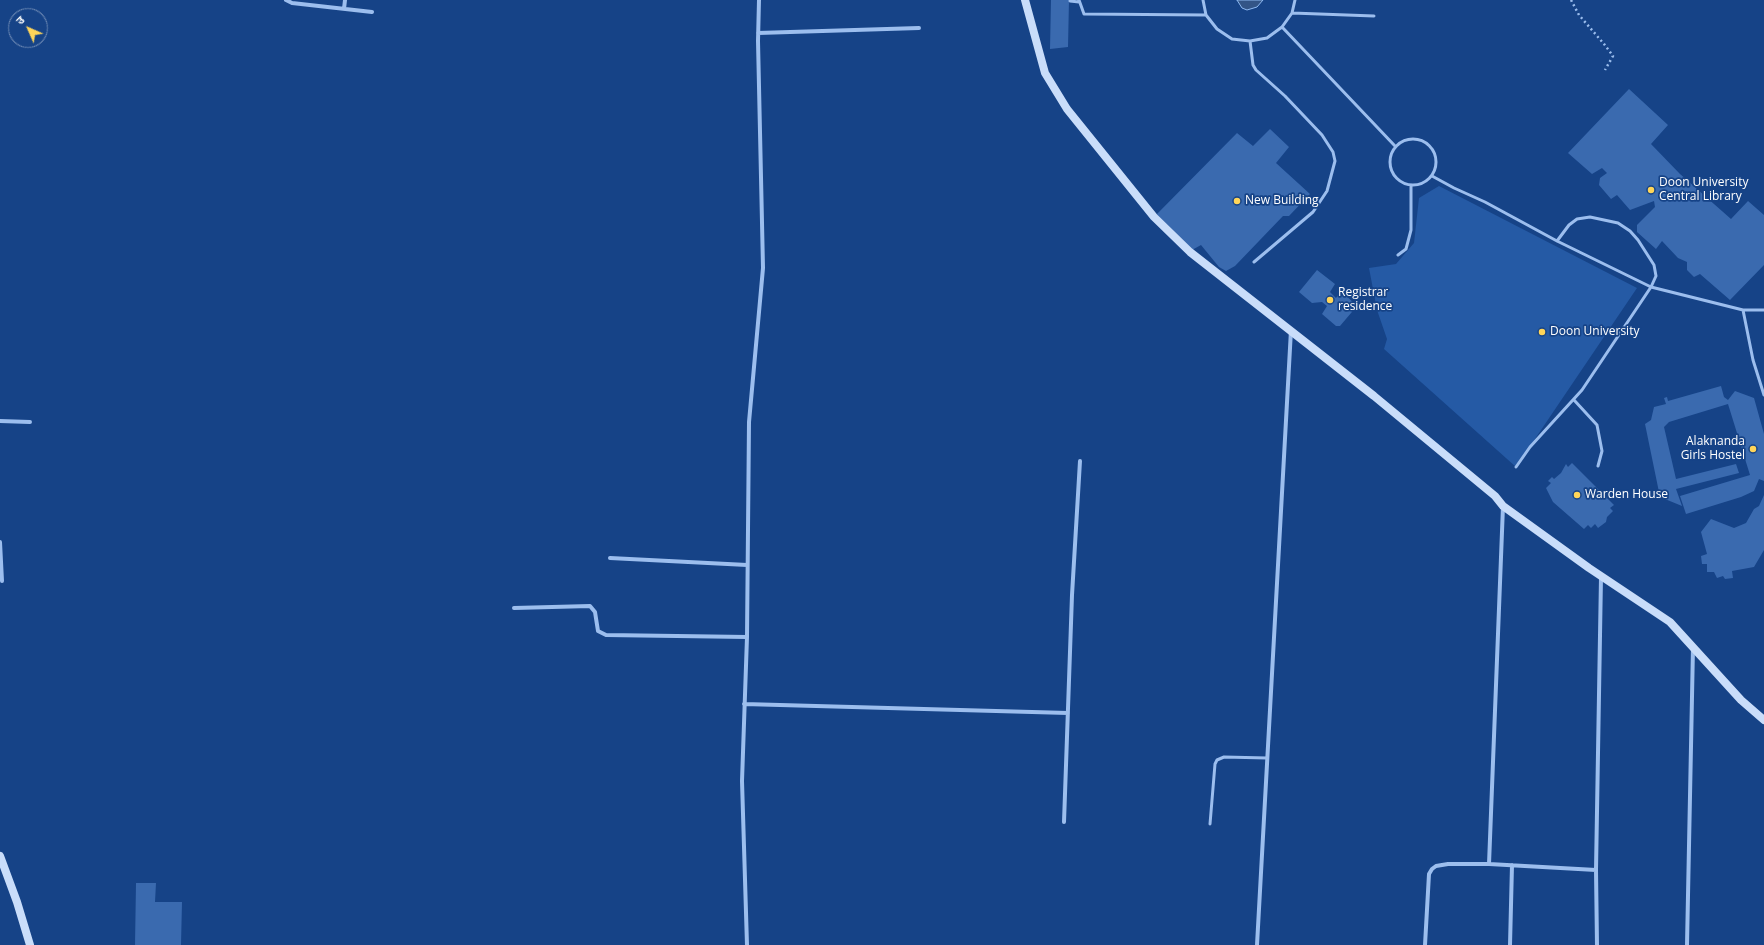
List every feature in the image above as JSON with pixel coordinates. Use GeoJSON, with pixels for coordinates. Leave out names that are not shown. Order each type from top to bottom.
{"type":"FeatureCollection","features":[{"type":"Feature","properties":{"kind":"main road"},"geometry":{"type":"LineString","coordinates":[[1025,0],[1045,73],[1067,109],[1154,217],[1190,252],[1291,330],[1495,496],[1504,506],[1601,576],[1670,622],[1693,645],[1741,700],[1764,720]]}},
{"type":"Feature","properties":{"kind":"main road"},"geometry":{"type":"LineString","coordinates":[[0,858],[30,945]]}},
{"type":"Feature","properties":{"kind":"street"},"geometry":{"type":"LineString","coordinates":[[286,0],[292,3],[372,12]]}},
{"type":"Feature","properties":{"kind":"street"},"geometry":{"type":"LineString","coordinates":[[344,9],[345,0]]}},
{"type":"Feature","properties":{"kind":"street"},"geometry":{"type":"LineString","coordinates":[[747,945],[742,781],[747,637],[749,422],[763,268],[758,33],[759,0]]}},
{"type":"Feature","properties":{"kind":"street"},"geometry":{"type":"LineString","coordinates":[[758,33],[919,28]]}},
{"type":"Feature","properties":{"kind":"street"},"geometry":{"type":"LineString","coordinates":[[1257,945],[1291,330]]}},
{"type":"Feature","properties":{"kind":"street"},"geometry":{"type":"LineString","coordinates":[[0,421],[30,422]]}},
{"type":"Feature","properties":{"kind":"street"},"geometry":{"type":"LineString","coordinates":[[1064,822],[1072,595],[1080,461]]}},
{"type":"Feature","properties":{"kind":"street"},"geometry":{"type":"LineString","coordinates":[[1489,864],[1504,506]]}},
{"type":"Feature","properties":{"kind":"street"},"geometry":{"type":"LineString","coordinates":[[0,542],[2,581]]}},
{"type":"Feature","properties":{"kind":"street"},"geometry":{"type":"LineString","coordinates":[[610,558],[747,565]]}},
{"type":"Feature","properties":{"kind":"street"},"geometry":{"type":"LineString","coordinates":[[1597,945],[1596,870],[1601,576]]}},
{"type":"Feature","properties":{"kind":"street"},"geometry":{"type":"LineString","coordinates":[[514,608],[590,606],[595,612],[598,631],[606,635],[747,637]]}},
{"type":"Feature","properties":{"kind":"street"},"geometry":{"type":"LineString","coordinates":[[1687,945],[1693,645]]}},
{"type":"Feature","properties":{"kind":"street"},"geometry":{"type":"LineString","coordinates":[[744,704],[1068,713]]}},
{"type":"Feature","properties":{"kind":"street"},"geometry":{"type":"LineString","coordinates":[[1425,945],[1429,874],[1436,866],[1448,864],[1489,864],[1596,870]]}},
{"type":"Feature","properties":{"kind":"street"},"geometry":{"type":"LineString","coordinates":[[1510,945],[1512,865]]}},
{"type":"Feature","properties":{"kind":"lane"},"geometry":{"type":"LineString","coordinates":[[1203,0],[1206,15],[1217,29],[1232,38],[1250,41],[1267,38],[1282,27],[1292,13],[1295,0]]}},
{"type":"Feature","properties":{"kind":"lane"},"geometry":{"type":"LineString","coordinates":[[1070,1],[1079,1],[1084,14],[1206,15]]}},
{"type":"Feature","properties":{"kind":"lane"},"geometry":{"type":"LineString","coordinates":[[1292,13],[1374,16]]}},
{"type":"Feature","properties":{"kind":"lane"},"geometry":{"type":"LineString","coordinates":[[1282,27],[1395,146]]}},
{"type":"Feature","properties":{"kind":"lane"},"geometry":{"type":"LineString","coordinates":[[1250,41],[1253,65],[1256,70],[1285,96],[1322,135],[1333,152],[1335,162],[1327,191],[1313,212],[1254,262]]}},
{"type":"Feature","properties":{"kind":"lane"},"geometry":{"type":"LineString","coordinates":[[1409,138],[1425,141],[1435,153],[1436,161],[1432,176],[1426,181],[1412,185],[1398,180],[1390,167],[1391,152],[1395,146],[1409,138]]}},
{"type":"Feature","properties":{"kind":"lane"},"geometry":{"type":"LineString","coordinates":[[1432,176],[1485,202],[1557,242],[1651,287],[1744,310],[1764,310]]}},
{"type":"Feature","properties":{"kind":"lane"},"geometry":{"type":"LineString","coordinates":[[1398,255],[1406,249],[1411,230],[1412,185]]}},
{"type":"Feature","properties":{"kind":"lane"},"geometry":{"type":"LineString","coordinates":[[1516,467],[1530,447],[1574,400],[1605,358],[1651,287],[1656,276],[1654,265],[1630,231],[1618,223],[1590,216],[1577,219],[1569,224],[1557,242]]}},
{"type":"Feature","properties":{"kind":"lane"},"geometry":{"type":"LineString","coordinates":[[1744,310],[1753,360],[1764,396]]}},
{"type":"Feature","properties":{"kind":"lane"},"geometry":{"type":"LineString","coordinates":[[1574,400],[1597,425],[1602,451],[1598,466]]}},
{"type":"Feature","properties":{"kind":"lane"},"geometry":{"type":"LineString","coordinates":[[1210,824],[1215,764],[1217,760],[1224,757],[1267,758]]}},
{"type":"Feature","properties":{"kind":"path"},"geometry":{"type":"LineString","coordinates":[[1571,0],[1579,15],[1613,56],[1605,70]]}},
{"type":"Feature","properties":{"kind":"shaded area"},"geometry":{"type":"Polygon","coordinates":[[[1237,0],[1263,0],[1257,7],[1247,10],[1242,8],[1237,0]]]}},
{"type":"Feature","properties":{"kind":"shaded area"},"geometry":{"type":"Polygon","coordinates":[[[1439,186],[1637,288],[1516,467],[1384,349],[1387,339],[1377,310],[1369,268],[1396,264],[1414,243],[1419,198],[1439,186]]]}},
{"type":"Feature","properties":{"kind":"building"},"geometry":{"type":"Polygon","coordinates":[[[1051,0],[1069,0],[1068,47],[1050,49],[1051,0]]]}},
{"type":"Feature","properties":{"kind":"building","name":"Doon University Central Library"},"geometry":{"type":"Polygon","coordinates":[[[1629,89],[1668,125],[1651,144],[1680,174],[1731,219],[1748,201],[1764,215],[1764,265],[1730,300],[1700,274],[1694,277],[1687,270],[1687,262],[1678,258],[1662,241],[1656,249],[1637,232],[1637,225],[1655,207],[1654,201],[1630,210],[1617,195],[1611,199],[1599,185],[1600,178],[1607,173],[1602,168],[1592,174],[1568,153],[1629,89]]]}},
{"type":"Feature","properties":{"kind":"building","name":"New Building"},"geometry":{"type":"Polygon","coordinates":[[[1270,129],[1289,147],[1276,163],[1310,194],[1289,216],[1283,216],[1235,266],[1226,271],[1219,267],[1201,245],[1192,250],[1155,216],[1237,133],[1253,146],[1270,129]]]}},
{"type":"Feature","properties":{"kind":"building","name":"Registrar residence"},"geometry":{"type":"Polygon","coordinates":[[[1317,270],[1335,284],[1330,292],[1336,298],[1341,291],[1357,306],[1340,326],[1336,326],[1322,314],[1327,306],[1322,302],[1312,303],[1299,292],[1317,270]]]}},
{"type":"Feature","properties":{"kind":"building","name":"Alaknanda Girls Hostel"},"geometry":{"type":"Polygon","coordinates":[[[1721,386],[1724,397],[1728,400],[1735,391],[1754,398],[1764,434],[1764,481],[1759,479],[1754,491],[1741,497],[1686,514],[1680,496],[1750,475],[1728,404],[1669,422],[1664,427],[1676,479],[1736,464],[1739,473],[1676,489],[1682,506],[1660,497],[1645,424],[1651,420],[1654,407],[1666,404],[1664,398],[1667,397],[1668,401],[1721,386]]]}},
{"type":"Feature","properties":{"kind":"building","name":"Warden House"},"geometry":{"type":"Polygon","coordinates":[[[1572,463],[1614,505],[1610,508],[1613,511],[1607,517],[1606,522],[1598,528],[1595,524],[1591,528],[1588,525],[1584,529],[1553,502],[1546,488],[1551,483],[1548,481],[1552,477],[1554,479],[1561,473],[1566,464],[1568,467],[1572,463]]]}},
{"type":"Feature","properties":{"kind":"building"},"geometry":{"type":"Polygon","coordinates":[[[1764,495],[1764,550],[1754,567],[1732,571],[1733,578],[1725,579],[1723,576],[1717,578],[1714,572],[1707,572],[1707,564],[1702,564],[1701,556],[1707,554],[1701,532],[1711,519],[1734,528],[1746,523],[1754,509],[1759,506],[1764,495]]]}},
{"type":"Feature","properties":{"kind":"building"},"geometry":{"type":"Polygon","coordinates":[[[136,883],[156,883],[155,902],[182,902],[181,945],[135,945],[136,883]]]}},
{"type":"Feature","properties":{"kind":"place","name":"Doon University Central Library"},"geometry":{"type":"Point","coordinates":[1651,190]}},
{"type":"Feature","properties":{"kind":"place","name":"New Building"},"geometry":{"type":"Point","coordinates":[1237,201]}},
{"type":"Feature","properties":{"kind":"place","name":"Registrar residence"},"geometry":{"type":"Point","coordinates":[1330,300]}},
{"type":"Feature","properties":{"kind":"place","name":"Doon University"},"geometry":{"type":"Point","coordinates":[1542,332]}},
{"type":"Feature","properties":{"kind":"place","name":"Alaknanda Girls Hostel"},"geometry":{"type":"Point","coordinates":[1753,449]}},
{"type":"Feature","properties":{"kind":"place","name":"Warden House"},"geometry":{"type":"Point","coordinates":[1577,495]}}]}
